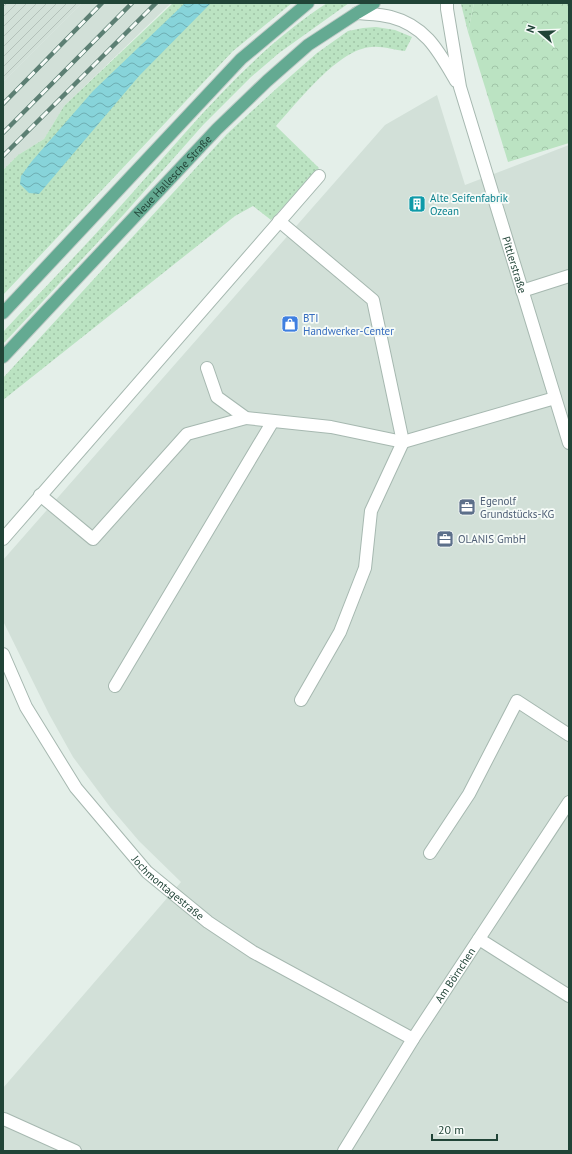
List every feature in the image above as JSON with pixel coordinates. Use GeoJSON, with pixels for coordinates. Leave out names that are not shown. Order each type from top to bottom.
{"type":"FeatureCollection","features":[{"type":"Feature","properties":{"kind":"main road"},"geometry":{"type":"LineString","coordinates":[[3,313],[241,58],[308,3]]}},
{"type":"Feature","properties":{"kind":"main road","name":"Neue Hallesche Straße"},"geometry":{"type":"LineString","coordinates":[[3,357],[216,130],[267,81],[308,45],[357,12],[374,3]]}},
{"type":"Feature","properties":{"kind":"street","name":"Pittlerstraße"},"geometry":{"type":"LineString","coordinates":[[447,3],[446,9],[460,87],[569,443]]}},
{"type":"Feature","properties":{"kind":"street","name":"Pittlerstraße"},"geometry":{"type":"LineString","coordinates":[[357,12],[391,16],[412,25],[424,34],[436,48],[460,87]]}},
{"type":"Feature","properties":{"kind":"street"},"geometry":{"type":"LineString","coordinates":[[3,538],[319,176]]}},
{"type":"Feature","properties":{"kind":"street"},"geometry":{"type":"LineString","coordinates":[[279,221],[373,300],[403,442],[371,511],[365,568],[340,632],[301,700]]}},
{"type":"Feature","properties":{"kind":"street"},"geometry":{"type":"LineString","coordinates":[[522,291],[569,276]]}},
{"type":"Feature","properties":{"kind":"street"},"geometry":{"type":"LineString","coordinates":[[207,368],[217,397],[246,418]]}},
{"type":"Feature","properties":{"kind":"street"},"geometry":{"type":"LineString","coordinates":[[40,495],[93,539],[187,434],[246,418],[331,427],[403,442],[555,398]]}},
{"type":"Feature","properties":{"kind":"street"},"geometry":{"type":"LineString","coordinates":[[115,686],[273,421]]}},
{"type":"Feature","properties":{"kind":"street","name":"Jochmontagestraße"},"geometry":{"type":"LineString","coordinates":[[3,654],[26,707],[76,788],[147,872],[208,922],[253,952],[413,1039]]}},
{"type":"Feature","properties":{"kind":"street"},"geometry":{"type":"LineString","coordinates":[[430,853],[469,794],[517,701],[569,735]]}},
{"type":"Feature","properties":{"kind":"street","name":"Am Börnchen"},"geometry":{"type":"LineString","coordinates":[[344,1151],[413,1039],[569,802]]}},
{"type":"Feature","properties":{"kind":"street"},"geometry":{"type":"LineString","coordinates":[[479,939],[569,996]]}},
{"type":"Feature","properties":{"kind":"street"},"geometry":{"type":"LineString","coordinates":[[4,1119],[75,1151]]}},
{"type":"Feature","properties":{"kind":"shaded area"},"geometry":{"type":"Polygon","coordinates":[[[3,3],[82,3],[3,82],[3,3]]]}},
{"type":"Feature","properties":{"kind":"shaded area"},"geometry":{"type":"Polygon","coordinates":[[[82,3],[171,3],[64,106],[44,139],[18,155],[3,170],[3,82],[82,3]]]}},
{"type":"Feature","properties":{"kind":"shaded area"},"geometry":{"type":"Polygon","coordinates":[[[437,95],[465,185],[569,145],[569,1151],[3,1151],[3,1088],[181,882],[139,841],[110,807],[73,757],[49,714],[3,621],[3,560],[385,125],[437,95]]]}},
{"type":"Feature","properties":{"kind":"green space"},"geometry":{"type":"Polygon","coordinates":[[[173,3],[292,3],[233,51],[3,295],[3,170],[18,155],[44,139],[64,106],[173,3]]]}},
{"type":"Feature","properties":{"kind":"green space"},"geometry":{"type":"Polygon","coordinates":[[[327,3],[349,3],[279,53],[251,77],[203,125],[125,213],[3,344],[3,332],[103,226],[215,100],[268,48],[297,24],[327,3]]]}},
{"type":"Feature","properties":{"kind":"green space"},"geometry":{"type":"Polygon","coordinates":[[[474,3],[468,32],[461,4],[474,3]]]}},
{"type":"Feature","properties":{"kind":"green space"},"geometry":{"type":"Polygon","coordinates":[[[474,3],[569,3],[569,143],[508,162],[468,32],[474,3]]]}},
{"type":"Feature","properties":{"kind":"green space"},"geometry":{"type":"Polygon","coordinates":[[[376,27],[395,30],[412,37],[405,51],[372,47],[359,50],[346,57],[320,78],[276,126],[319,168],[271,220],[253,206],[235,216],[3,400],[3,378],[227,134],[317,53],[348,31],[376,27]]]}},
{"type":"Feature","properties":{"kind":"water"},"geometry":{"type":"Polygon","coordinates":[[[185,3],[211,3],[139,76],[39,194],[29,193],[20,184],[21,176],[32,161],[93,91],[185,3]]]}},
{"type":"Feature","properties":{"kind":"railway"},"geometry":{"type":"LineString","coordinates":[[3,104],[102,3]]}},
{"type":"Feature","properties":{"kind":"railway"},"geometry":{"type":"LineString","coordinates":[[3,133],[132,3]]}},
{"type":"Feature","properties":{"kind":"railway"},"geometry":{"type":"LineString","coordinates":[[3,156],[156,3]]}},
{"type":"Feature","properties":{"kind":"place","name":"Alte Seifenfabrik Ozean"},"geometry":{"type":"Point","coordinates":[417,204]}},
{"type":"Feature","properties":{"kind":"place","name":"BTI Handwerker-Center"},"geometry":{"type":"Point","coordinates":[290,324]}},
{"type":"Feature","properties":{"kind":"place","name":"Egenolf Grundstücks-KG"},"geometry":{"type":"Point","coordinates":[467,507]}},
{"type":"Feature","properties":{"kind":"place","name":"OLANIS GmbH"},"geometry":{"type":"Point","coordinates":[445,539]}}]}
